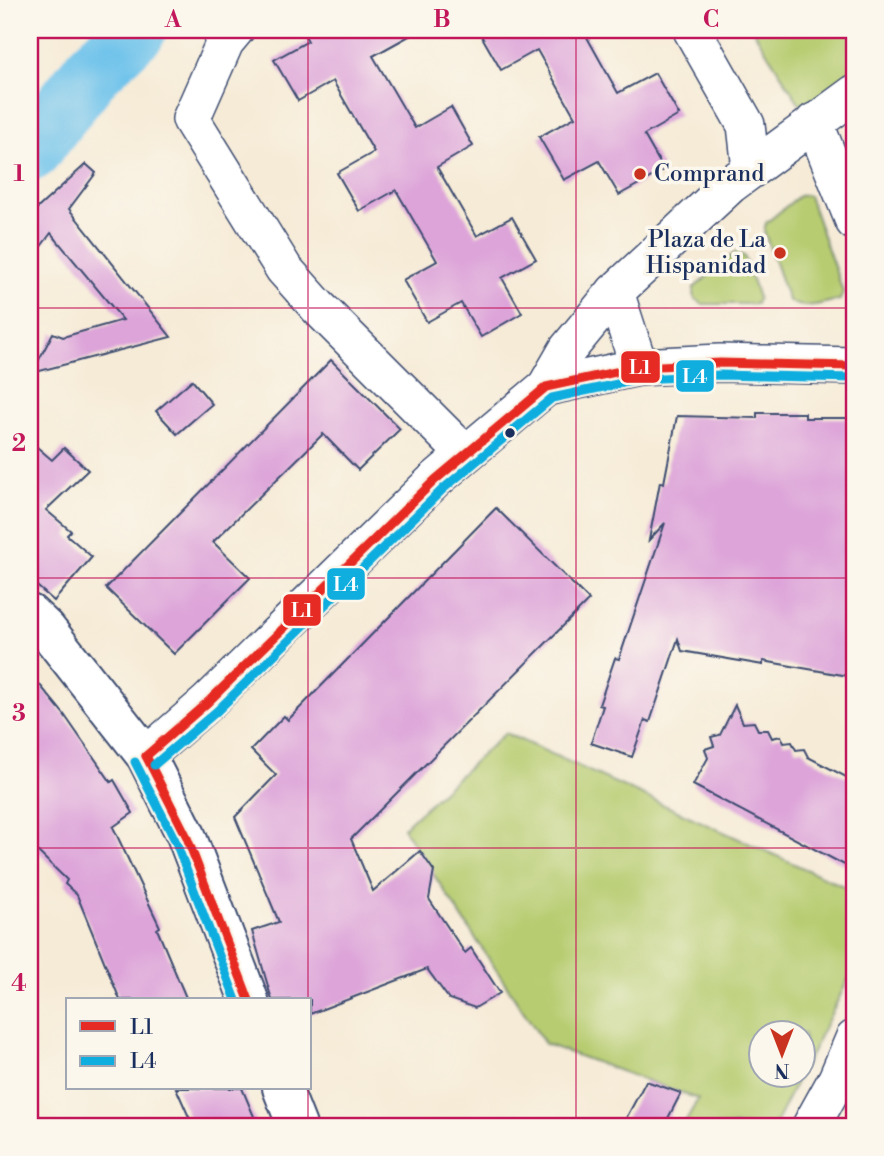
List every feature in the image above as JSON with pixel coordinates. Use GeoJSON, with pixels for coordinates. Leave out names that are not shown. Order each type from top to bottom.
{"type":"FeatureCollection","features":[{"type":"Feature","properties":{"kind":"main road"},"geometry":{"type":"LineString","coordinates":[[30,614],[46,629],[146,756],[186,835],[248,998]]}},
{"type":"Feature","properties":{"kind":"main road"},"geometry":{"type":"LineString","coordinates":[[283,1090],[297,1126]]}},
{"type":"Feature","properties":{"kind":"street"},"geometry":{"type":"LineString","coordinates":[[235,30],[225,42],[191,119],[284,269],[318,307],[465,454]]}},
{"type":"Feature","properties":{"kind":"street"},"geometry":{"type":"LineString","coordinates":[[692,30],[746,125],[751,169]]}},
{"type":"Feature","properties":{"kind":"street"},"geometry":{"type":"LineString","coordinates":[[146,756],[208,702],[435,480],[546,387],[568,349],[615,292],[751,169],[854,94]]}},
{"type":"Feature","properties":{"kind":"street"},"geometry":{"type":"LineString","coordinates":[[814,122],[854,221]]}},
{"type":"Feature","properties":{"kind":"street"},"geometry":{"type":"LineString","coordinates":[[615,292],[639,367]]}},
{"type":"Feature","properties":{"kind":"street"},"geometry":{"type":"LineString","coordinates":[[546,387],[639,367],[720,363],[854,366]]}},
{"type":"Feature","properties":{"kind":"street"},"geometry":{"type":"LineString","coordinates":[[811,1126],[837,1079],[854,1039]]}},
{"type":"Feature","properties":{"kind":"green space"},"geometry":{"type":"Polygon","coordinates":[[[753,30],[854,30],[854,78],[806,114],[753,30]]]}},
{"type":"Feature","properties":{"kind":"green space"},"geometry":{"type":"Polygon","coordinates":[[[799,196],[809,196],[843,292],[840,300],[806,306],[793,304],[788,300],[764,231],[766,223],[799,196]]]}},
{"type":"Feature","properties":{"kind":"green space"},"geometry":{"type":"Polygon","coordinates":[[[735,253],[744,256],[758,298],[756,304],[702,304],[694,298],[694,288],[735,253]]]}},
{"type":"Feature","properties":{"kind":"green space"},"geometry":{"type":"Polygon","coordinates":[[[505,733],[854,891],[854,968],[818,1040],[818,1020],[748,1020],[748,1090],[792,1090],[774,1126],[683,1126],[698,1099],[545,1044],[403,828],[505,733]]]}},
{"type":"Feature","properties":{"kind":"building"},"geometry":{"type":"Polygon","coordinates":[[[302,30],[420,30],[373,56],[415,128],[451,107],[473,146],[437,167],[477,236],[512,217],[536,259],[502,278],[522,313],[481,337],[461,303],[427,322],[403,280],[437,261],[396,190],[359,211],[337,173],[374,152],[333,81],[298,101],[274,60],[308,41],[302,30]]]}},
{"type":"Feature","properties":{"kind":"building"},"geometry":{"type":"Polygon","coordinates":[[[478,30],[583,30],[618,93],[655,73],[679,115],[644,135],[664,170],[619,195],[599,161],[564,180],[539,137],[575,117],[537,50],[501,70],[478,30]]]}},
{"type":"Feature","properties":{"kind":"building"},"geometry":{"type":"Polygon","coordinates":[[[86,164],[96,173],[69,209],[171,337],[32,373],[53,333],[63,337],[123,320],[51,233],[30,261],[30,215],[86,164]]]}},
{"type":"Feature","properties":{"kind":"building"},"geometry":{"type":"Polygon","coordinates":[[[331,360],[400,429],[358,470],[323,434],[213,542],[250,578],[174,654],[106,588],[331,360]]]}},
{"type":"Feature","properties":{"kind":"building"},"geometry":{"type":"Polygon","coordinates":[[[192,380],[212,404],[177,434],[156,411],[192,380]]]}},
{"type":"Feature","properties":{"kind":"building"},"geometry":{"type":"Polygon","coordinates":[[[757,413],[805,413],[805,418],[854,418],[854,677],[763,661],[763,665],[682,651],[678,639],[650,722],[645,720],[632,757],[591,743],[603,706],[599,705],[615,658],[619,659],[665,523],[649,540],[677,416],[757,418],[757,413]]]}},
{"type":"Feature","properties":{"kind":"building"},"geometry":{"type":"Polygon","coordinates":[[[30,441],[52,460],[64,448],[88,470],[46,510],[71,531],[67,535],[92,557],[54,601],[30,580],[30,441]]]}},
{"type":"Feature","properties":{"kind":"building"},"geometry":{"type":"Polygon","coordinates":[[[496,508],[589,600],[351,839],[373,891],[420,851],[434,871],[429,899],[465,953],[471,948],[500,993],[475,1008],[449,999],[427,969],[312,1013],[312,998],[271,998],[252,931],[279,922],[235,817],[276,775],[251,750],[284,716],[288,720],[496,508]]]}},
{"type":"Feature","properties":{"kind":"building"},"geometry":{"type":"Polygon","coordinates":[[[30,673],[63,713],[111,782],[114,780],[133,813],[113,827],[160,927],[157,929],[186,998],[119,998],[77,895],[65,884],[67,880],[30,844],[30,673]]]}},
{"type":"Feature","properties":{"kind":"building"},"geometry":{"type":"Polygon","coordinates":[[[735,705],[743,723],[754,722],[758,730],[768,730],[772,738],[781,736],[784,743],[792,742],[796,750],[804,749],[808,757],[854,781],[854,870],[693,785],[708,758],[705,749],[714,746],[711,737],[720,735],[735,705]]]}},
{"type":"Feature","properties":{"kind":"building"},"geometry":{"type":"Polygon","coordinates":[[[646,1081],[681,1093],[664,1126],[622,1126],[646,1081]]]}},
{"type":"Feature","properties":{"kind":"building"},"geometry":{"type":"Polygon","coordinates":[[[177,1090],[243,1090],[258,1126],[193,1126],[177,1090]]]}},
{"type":"Feature","properties":{"kind":"waterway"},"geometry":{"type":"LineString","coordinates":[[30,151],[93,70],[136,30]]}},
{"type":"Feature","properties":{"kind":"transit line","name":"L1"},"geometry":{"type":"LineString","coordinates":[[146,756],[208,702],[435,480],[546,387],[639,367],[720,363],[854,366]]}},
{"type":"Feature","properties":{"kind":"transit line","name":"L4"},"geometry":{"type":"LineString","coordinates":[[154,765],[217,711],[443,489],[552,398],[641,379],[720,375],[854,378]]}},
{"type":"Feature","properties":{"kind":"transit line","name":"L1"},"geometry":{"type":"LineString","coordinates":[[146,756],[186,835],[248,998]]}},
{"type":"Feature","properties":{"kind":"transit line","name":"L4"},"geometry":{"type":"LineString","coordinates":[[135,762],[175,840],[235,998]]}},
{"type":"Feature","properties":{"kind":"place","name":"Comprand"},"geometry":{"type":"Point","coordinates":[640,174]}},
{"type":"Feature","properties":{"kind":"place","name":"Plaza de La Hispanidad"},"geometry":{"type":"Point","coordinates":[780,253]}}]}
